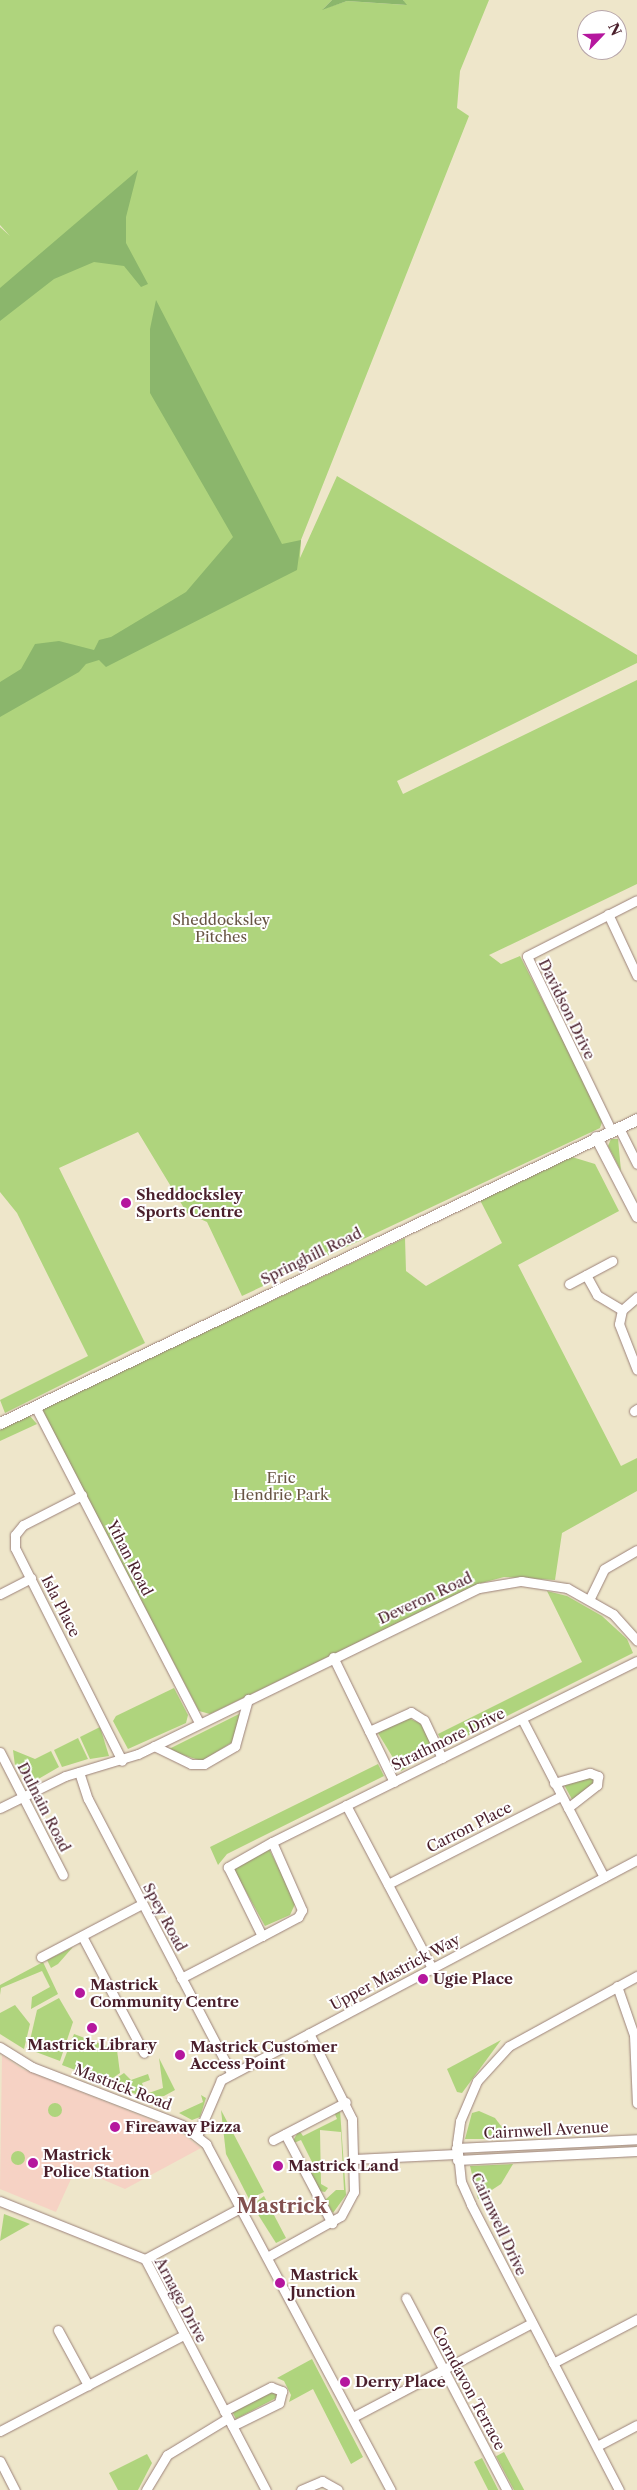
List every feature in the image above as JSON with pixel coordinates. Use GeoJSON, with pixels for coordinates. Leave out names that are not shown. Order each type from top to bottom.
{"type":"FeatureCollection","features":[{"type":"Feature","properties":{"kind":"street","name":"Davidson Drive"},"geometry":{"type":"LineString","coordinates":[[615,1129],[527,956],[637,900]]}},
{"type":"Feature","properties":{"kind":"street"},"geometry":{"type":"LineString","coordinates":[[608,914],[637,976]]}},
{"type":"Feature","properties":{"kind":"street","name":"Springhill Road"},"geometry":{"type":"LineString","coordinates":[[0,1423],[637,1119]]}},
{"type":"Feature","properties":{"kind":"street"},"geometry":{"type":"LineString","coordinates":[[615,1129],[637,1164]]}},
{"type":"Feature","properties":{"kind":"street"},"geometry":{"type":"LineString","coordinates":[[596,1137],[637,1216]]}},
{"type":"Feature","properties":{"kind":"street"},"geometry":{"type":"LineString","coordinates":[[569,1284],[612,1261]]}},
{"type":"Feature","properties":{"kind":"street"},"geometry":{"type":"LineString","coordinates":[[586,1275],[597,1295],[622,1310]]}},
{"type":"Feature","properties":{"kind":"street"},"geometry":{"type":"LineString","coordinates":[[637,1297],[622,1310],[621,1337],[637,1370]]}},
{"type":"Feature","properties":{"kind":"street","name":"Ythan Road"},"geometry":{"type":"LineString","coordinates":[[35,1406],[200,1723]]}},
{"type":"Feature","properties":{"kind":"street","name":"Isla Place"},"geometry":{"type":"LineString","coordinates":[[82,1495],[23,1525],[15,1534],[15,1548],[122,1761]]}},
{"type":"Feature","properties":{"kind":"street"},"geometry":{"type":"LineString","coordinates":[[590,1598],[604,1569],[637,1550]]}},
{"type":"Feature","properties":{"kind":"street"},"geometry":{"type":"LineString","coordinates":[[0,1594],[31,1578]]}},
{"type":"Feature","properties":{"kind":"street","name":"Deveron Road"},"geometry":{"type":"LineString","coordinates":[[0,1808],[79,1772],[122,1761],[333,1657],[479,1588],[540,1582],[590,1598],[637,1641]]}},
{"type":"Feature","properties":{"kind":"street"},"geometry":{"type":"LineString","coordinates":[[333,1657],[394,1782]]}},
{"type":"Feature","properties":{"kind":"street","name":"Strathmore Drive"},"geometry":{"type":"LineString","coordinates":[[262,1936],[228,1868],[272,1842],[637,1661]]}},
{"type":"Feature","properties":{"kind":"street"},"geometry":{"type":"LineString","coordinates":[[154,1746],[191,1764],[204,1764],[235,1746],[248,1699]]}},
{"type":"Feature","properties":{"kind":"street"},"geometry":{"type":"LineString","coordinates":[[369,1731],[412,1712],[424,1720],[442,1758]]}},
{"type":"Feature","properties":{"kind":"street"},"geometry":{"type":"LineString","coordinates":[[522,1718],[604,1878]]}},
{"type":"Feature","properties":{"kind":"street","name":"Dulnain Road"},"geometry":{"type":"LineString","coordinates":[[0,1752],[63,1875]]}},
{"type":"Feature","properties":{"kind":"street","name":"Spey Road"},"geometry":{"type":"LineString","coordinates":[[79,1772],[88,1799],[232,2074]]}},
{"type":"Feature","properties":{"kind":"street"},"geometry":{"type":"LineString","coordinates":[[554,1783],[590,1773],[598,1776],[597,1785],[568,1808]]}},
{"type":"Feature","properties":{"kind":"street","name":"Carron Place"},"geometry":{"type":"LineString","coordinates":[[388,1884],[561,1796]]}},
{"type":"Feature","properties":{"kind":"street"},"geometry":{"type":"LineString","coordinates":[[346,1805],[432,1968]]}},
{"type":"Feature","properties":{"kind":"street"},"geometry":{"type":"LineString","coordinates":[[181,1978],[262,1936],[302,1910],[272,1842]]}},
{"type":"Feature","properties":{"kind":"street","name":"Upper Mastrick Way"},"geometry":{"type":"LineString","coordinates":[[197,2136],[207,2118],[212,2092],[232,2074],[637,1860]]}},
{"type":"Feature","properties":{"kind":"street"},"geometry":{"type":"LineString","coordinates":[[41,1957],[142,1904]]}},
{"type":"Feature","properties":{"kind":"street"},"geometry":{"type":"LineString","coordinates":[[82,1936],[144,2053]]}},
{"type":"Feature","properties":{"kind":"street"},"geometry":{"type":"LineString","coordinates":[[457,2154],[466,2104],[495,2059],[523,2036],[637,1976]]}},
{"type":"Feature","properties":{"kind":"street"},"geometry":{"type":"LineString","coordinates":[[617,1986],[634,2036],[637,2104]]}},
{"type":"Feature","properties":{"kind":"street"},"geometry":{"type":"LineString","coordinates":[[269,2256],[332,2223],[349,2206],[354,2192],[352,2119],[346,2102],[308,2033]]}},
{"type":"Feature","properties":{"kind":"street","name":"Mastrick Road"},"geometry":{"type":"LineString","coordinates":[[0,2047],[51,2074],[175,2122],[197,2136],[219,2161],[391,2490]]}},
{"type":"Feature","properties":{"kind":"street"},"geometry":{"type":"LineString","coordinates":[[273,2140],[346,2102]]}},
{"type":"Feature","properties":{"kind":"street"},"geometry":{"type":"LineString","coordinates":[[285,2134],[332,2223]]}},
{"type":"Feature","properties":{"kind":"street","name":"Cairnwell Avenue"},"geometry":{"type":"LineString","coordinates":[[457,2154],[637,2139]]}},
{"type":"Feature","properties":{"kind":"street","name":"Cairnwell Avenue"},"geometry":{"type":"LineString","coordinates":[[354,2159],[457,2154],[637,2151]]}},
{"type":"Feature","properties":{"kind":"street","name":"Cairnwell Drive"},"geometry":{"type":"LineString","coordinates":[[457,2154],[471,2204],[620,2490]]}},
{"type":"Feature","properties":{"kind":"street","name":"Arnage Drive"},"geometry":{"type":"LineString","coordinates":[[0,2201],[145,2259],[266,2490]]}},
{"type":"Feature","properties":{"kind":"street"},"geometry":{"type":"LineString","coordinates":[[145,2259],[242,2207]]}},
{"type":"Feature","properties":{"kind":"street","name":"Corndavon Terrace"},"geometry":{"type":"LineString","coordinates":[[406,2298],[506,2490]]}},
{"type":"Feature","properties":{"kind":"street"},"geometry":{"type":"LineString","coordinates":[[553,2364],[637,2320]]}},
{"type":"Feature","properties":{"kind":"street"},"geometry":{"type":"LineString","coordinates":[[352,2417],[532,2323]]}},
{"type":"Feature","properties":{"kind":"street"},"geometry":{"type":"LineString","coordinates":[[58,2330],[88,2385]]}},
{"type":"Feature","properties":{"kind":"street"},"geometry":{"type":"LineString","coordinates":[[0,2431],[184,2335]]}},
{"type":"Feature","properties":{"kind":"street"},"geometry":{"type":"LineString","coordinates":[[146,2490],[167,2455],[228,2418],[271,2387],[282,2391],[279,2403],[228,2418]]}},
{"type":"Feature","properties":{"kind":"street"},"geometry":{"type":"LineString","coordinates":[[597,2446],[637,2425]]}},
{"type":"Feature","properties":{"kind":"street"},"geometry":{"type":"LineString","coordinates":[[0,2461],[15,2490]]}},
{"type":"Feature","properties":{"kind":"street"},"geometry":{"type":"LineString","coordinates":[[301,2490],[322,2481],[338,2490]]}},
{"type":"Feature","properties":{"kind":"shaded area"},"geometry":{"type":"Polygon","coordinates":[[[2,2055],[22,2069],[177,2130],[201,2148],[125,2189],[76,2168],[56,2212],[0,2189],[2,2055]]]}},
{"type":"Feature","properties":{"kind":"green space","name":"Sheddocksley Pitches"},"geometry":{"type":"Polygon","coordinates":[[[0,0],[332,0],[323,9],[347,1],[406,5],[403,0],[489,0],[460,71],[457,108],[469,116],[301,540],[300,558],[337,476],[637,655],[637,663],[397,781],[403,794],[637,680],[637,884],[489,955],[501,964],[520,956],[603,1119],[600,1128],[242,1296],[207,1222],[187,1213],[138,1132],[59,1168],[145,1343],[5,1413],[0,1400],[88,1356],[17,1213],[0,1192],[0,227],[10,236],[0,225],[0,0]]]}},
{"type":"Feature","properties":{"kind":"green space"},"geometry":{"type":"Polygon","coordinates":[[[332,0],[403,0],[407,5],[347,1],[322,10],[332,0]]]}},
{"type":"Feature","properties":{"kind":"green space"},"geometry":{"type":"Polygon","coordinates":[[[138,170],[126,217],[126,243],[148,284],[141,287],[124,266],[94,262],[54,279],[0,321],[0,288],[138,170]]]}},
{"type":"Feature","properties":{"kind":"green space"},"geometry":{"type":"Polygon","coordinates":[[[156,300],[282,544],[301,540],[297,570],[106,667],[99,660],[86,664],[79,672],[0,717],[0,682],[21,669],[35,644],[59,641],[94,650],[99,640],[111,637],[186,592],[233,537],[150,393],[150,329],[156,300]]]}},
{"type":"Feature","properties":{"kind":"green space"},"geometry":{"type":"Polygon","coordinates":[[[611,1139],[618,1139],[621,1171],[608,1146],[611,1139]]]}},
{"type":"Feature","properties":{"kind":"green space","name":"Eric Hendrie Park"},"geometry":{"type":"Polygon","coordinates":[[[572,1157],[595,1164],[619,1211],[518,1265],[621,1466],[637,1458],[637,1491],[562,1533],[555,1580],[504,1577],[478,1584],[210,1714],[199,1711],[41,1409],[405,1238],[406,1271],[426,1286],[502,1243],[480,1200],[572,1157]]]}},
{"type":"Feature","properties":{"kind":"green space"},"geometry":{"type":"Polygon","coordinates":[[[29,1415],[37,1424],[0,1441],[0,1429],[29,1415]]]}},
{"type":"Feature","properties":{"kind":"green space"},"geometry":{"type":"Polygon","coordinates":[[[547,1591],[567,1596],[602,1616],[627,1639],[633,1653],[445,1747],[438,1734],[582,1662],[547,1591]]]}},
{"type":"Feature","properties":{"kind":"green space"},"geometry":{"type":"Polygon","coordinates":[[[174,1688],[188,1715],[186,1723],[128,1749],[113,1721],[116,1716],[174,1688]]]}},
{"type":"Feature","properties":{"kind":"green space"},"geometry":{"type":"Polygon","coordinates":[[[241,1713],[234,1741],[202,1761],[167,1750],[241,1713]]]}},
{"type":"Feature","properties":{"kind":"green space"},"geometry":{"type":"Polygon","coordinates":[[[406,1717],[422,1724],[435,1751],[401,1771],[378,1733],[406,1717]]]}},
{"type":"Feature","properties":{"kind":"green space"},"geometry":{"type":"Polygon","coordinates":[[[100,1727],[109,1756],[90,1759],[80,1737],[100,1727]]]}},
{"type":"Feature","properties":{"kind":"green space"},"geometry":{"type":"Polygon","coordinates":[[[78,1738],[88,1759],[62,1767],[54,1750],[78,1738]]]}},
{"type":"Feature","properties":{"kind":"green space"},"geometry":{"type":"Polygon","coordinates":[[[13,1750],[35,1759],[51,1751],[59,1767],[28,1785],[15,1766],[13,1750]]]}},
{"type":"Feature","properties":{"kind":"green space"},"geometry":{"type":"Polygon","coordinates":[[[378,1764],[384,1776],[227,1854],[218,1865],[210,1847],[378,1764]]]}},
{"type":"Feature","properties":{"kind":"green space"},"geometry":{"type":"Polygon","coordinates":[[[590,1773],[599,1779],[574,1803],[562,1781],[590,1773]]]}},
{"type":"Feature","properties":{"kind":"green space"},"geometry":{"type":"Polygon","coordinates":[[[269,1849],[296,1902],[290,1915],[265,1926],[233,1868],[269,1849]]]}},
{"type":"Feature","properties":{"kind":"green space"},"geometry":{"type":"Polygon","coordinates":[[[73,1947],[58,1964],[51,1968],[47,1960],[73,1947]]]}},
{"type":"Feature","properties":{"kind":"green space"},"geometry":{"type":"Polygon","coordinates":[[[43,1962],[58,1994],[31,2009],[32,1997],[50,1987],[42,1971],[1,1988],[0,1995],[0,1985],[43,1962]]]}},
{"type":"Feature","properties":{"kind":"green space"},"geometry":{"type":"Polygon","coordinates":[[[59,1998],[73,2022],[60,2061],[28,2049],[37,2010],[59,1998]]]}},
{"type":"Feature","properties":{"kind":"green space"},"geometry":{"type":"Polygon","coordinates":[[[15,2005],[30,2024],[24,2049],[0,2034],[0,2013],[15,2005]]]}},
{"type":"Feature","properties":{"kind":"green space"},"geometry":{"type":"Polygon","coordinates":[[[74,2034],[117,2050],[120,2073],[107,2082],[62,2065],[74,2034]]]}},
{"type":"Feature","properties":{"kind":"green space"},"geometry":{"type":"Polygon","coordinates":[[[501,2040],[462,2093],[457,2092],[447,2069],[501,2040]]]}},
{"type":"Feature","properties":{"kind":"green space"},"geometry":{"type":"Polygon","coordinates":[[[159,2058],[175,2090],[164,2096],[145,2098],[109,2083],[124,2073],[131,2080],[148,2074],[150,2080],[142,2083],[146,2094],[163,2088],[159,2058]]]}},
{"type":"Feature","properties":{"kind":"green space"},"geometry":{"type":"Polygon","coordinates":[[[201,2095],[206,2098],[200,2117],[192,2120],[179,2113],[203,2102],[201,2095]]]}},
{"type":"Feature","properties":{"kind":"green space"},"geometry":{"type":"Polygon","coordinates":[[[52,2103],[58,2103],[62,2110],[58,2117],[52,2117],[48,2113],[48,2107],[52,2103]]]}},
{"type":"Feature","properties":{"kind":"green space"},"geometry":{"type":"Polygon","coordinates":[[[221,2110],[264,2192],[249,2199],[226,2154],[221,2110]]]}},
{"type":"Feature","properties":{"kind":"green space"},"geometry":{"type":"Polygon","coordinates":[[[340,2110],[346,2195],[333,2213],[325,2200],[336,2190],[344,2190],[341,2132],[320,2130],[321,2184],[328,2188],[325,2192],[319,2191],[305,2165],[312,2162],[301,2140],[294,2143],[294,2139],[299,2130],[303,2136],[337,2119],[334,2112],[340,2110]]]}},
{"type":"Feature","properties":{"kind":"green space"},"geometry":{"type":"Polygon","coordinates":[[[479,2111],[495,2118],[511,2139],[465,2139],[472,2113],[479,2111]]]}},
{"type":"Feature","properties":{"kind":"green space"},"geometry":{"type":"Polygon","coordinates":[[[15,2151],[21,2151],[25,2158],[21,2165],[15,2165],[11,2161],[11,2155],[15,2151]]]}},
{"type":"Feature","properties":{"kind":"green space"},"geometry":{"type":"Polygon","coordinates":[[[513,2164],[501,2184],[478,2199],[470,2166],[513,2164]]]}},
{"type":"Feature","properties":{"kind":"green space"},"geometry":{"type":"Polygon","coordinates":[[[264,2196],[286,2238],[276,2243],[252,2205],[264,2196]]]}},
{"type":"Feature","properties":{"kind":"green space"},"geometry":{"type":"Polygon","coordinates":[[[4,2214],[30,2224],[0,2241],[4,2214]]]}},
{"type":"Feature","properties":{"kind":"green space"},"geometry":{"type":"Polygon","coordinates":[[[312,2359],[363,2457],[351,2464],[313,2389],[289,2402],[291,2395],[284,2381],[277,2378],[312,2359]]]}},
{"type":"Feature","properties":{"kind":"green space"},"geometry":{"type":"Polygon","coordinates":[[[271,2390],[277,2392],[276,2398],[236,2419],[232,2411],[271,2390]]]}},
{"type":"Feature","properties":{"kind":"green space"},"geometry":{"type":"Polygon","coordinates":[[[504,2452],[524,2490],[514,2490],[496,2456],[504,2452]]]}},
{"type":"Feature","properties":{"kind":"green space"},"geometry":{"type":"Polygon","coordinates":[[[147,2454],[152,2463],[138,2490],[118,2490],[109,2473],[147,2454]]]}},
{"type":"Feature","properties":{"kind":"green space"},"geometry":{"type":"Polygon","coordinates":[[[482,2458],[498,2490],[488,2490],[474,2462],[482,2458]]]}},
{"type":"Feature","properties":{"kind":"place","name":"Sheddocksley Sports Centre"},"geometry":{"type":"Point","coordinates":[126,1203]}},
{"type":"Feature","properties":{"kind":"place","name":"Ugie Place"},"geometry":{"type":"Point","coordinates":[423,1979]}},
{"type":"Feature","properties":{"kind":"place","name":"Mastrick Community Centre"},"geometry":{"type":"Point","coordinates":[80,1993]}},
{"type":"Feature","properties":{"kind":"place","name":"Mastrick Library"},"geometry":{"type":"Point","coordinates":[92,2028]}},
{"type":"Feature","properties":{"kind":"place","name":"Mastrick Customer Access Point"},"geometry":{"type":"Point","coordinates":[180,2055]}},
{"type":"Feature","properties":{"kind":"place","name":"Fireaway Pizza"},"geometry":{"type":"Point","coordinates":[115,2127]}},
{"type":"Feature","properties":{"kind":"place","name":"Mastrick Police Station"},"geometry":{"type":"Point","coordinates":[33,2163]}},
{"type":"Feature","properties":{"kind":"place","name":"Mastrick Land"},"geometry":{"type":"Point","coordinates":[278,2166]}},
{"type":"Feature","properties":{"kind":"place","name":"Mastrick Junction"},"geometry":{"type":"Point","coordinates":[280,2283]}},
{"type":"Feature","properties":{"kind":"place","name":"Derry Place"},"geometry":{"type":"Point","coordinates":[345,2382]}},
{"type":"Feature","properties":{"kind":"district","name":"Mastrick"},"geometry":{"type":"Point","coordinates":[282,2206]}}]}
